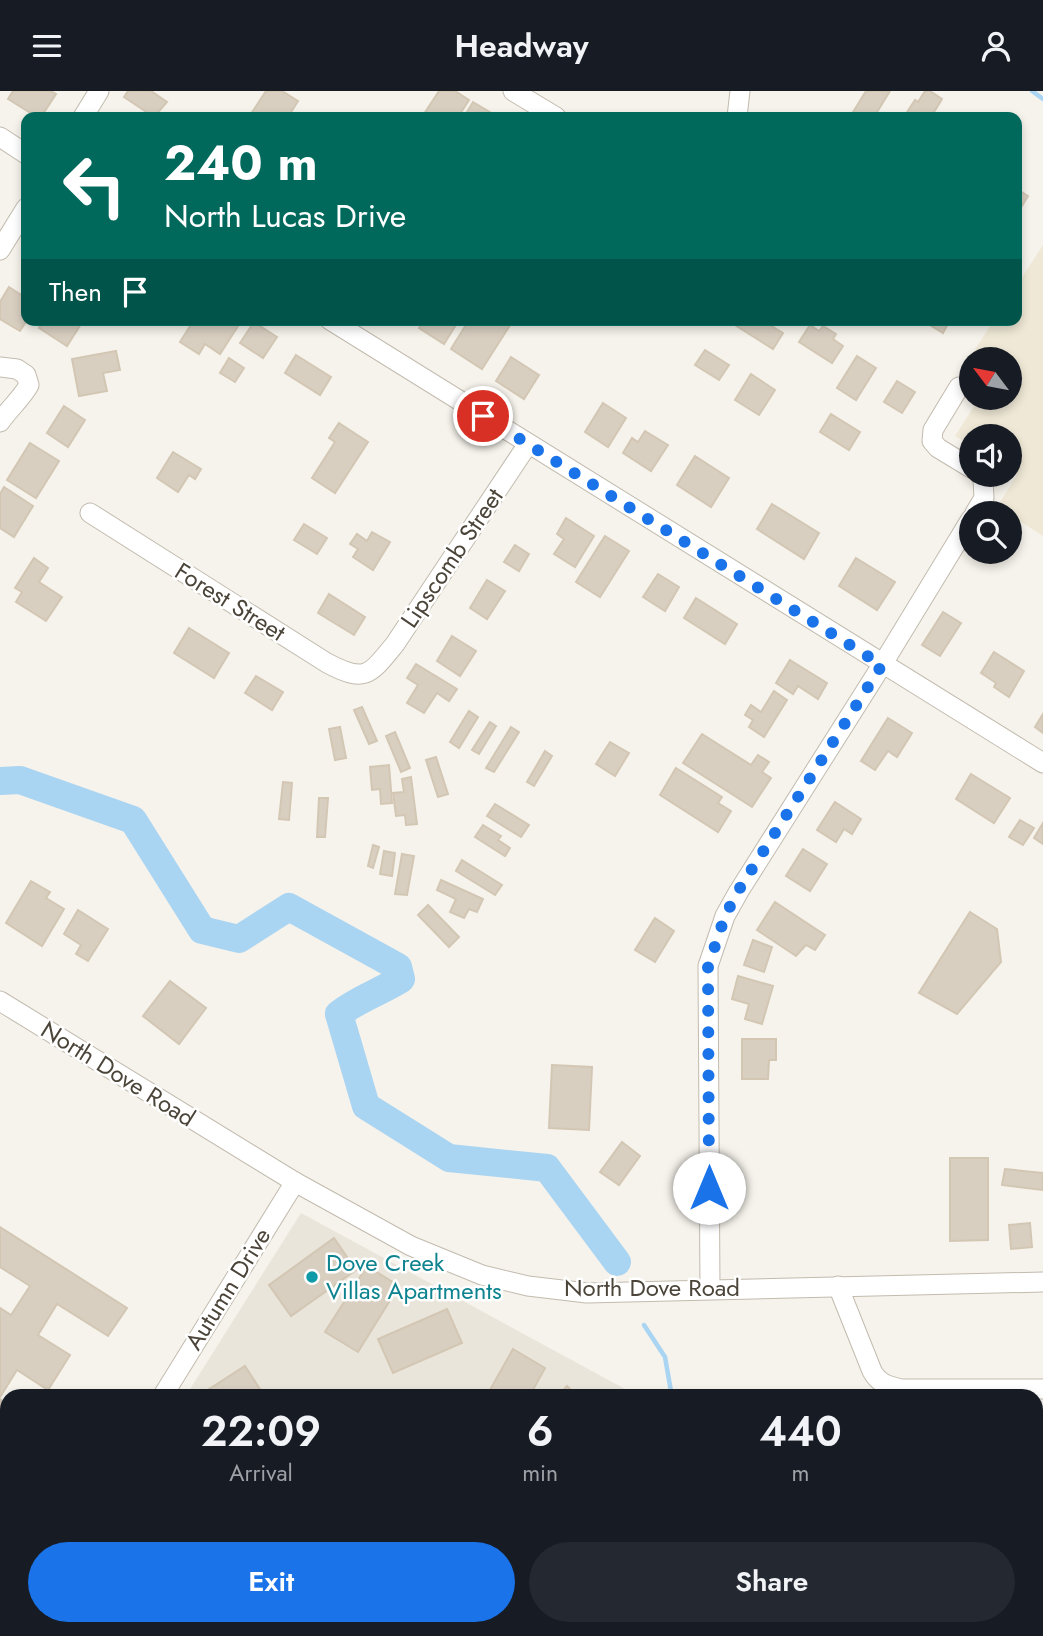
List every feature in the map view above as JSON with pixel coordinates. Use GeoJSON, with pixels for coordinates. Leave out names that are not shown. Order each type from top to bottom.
{"type":"FeatureCollection","features":[{"type":"Feature","properties":{"kind":"street"},"geometry":{"type":"LineString","coordinates":[[86,112],[99,91]]}},
{"type":"Feature","properties":{"kind":"street"},"geometry":{"type":"LineString","coordinates":[[513,91],[548,112]]}},
{"type":"Feature","properties":{"kind":"street"},"geometry":{"type":"LineString","coordinates":[[738,112],[740,91]]}},
{"type":"Feature","properties":{"kind":"street"},"geometry":{"type":"LineString","coordinates":[[0,137],[21,151]]}},
{"type":"Feature","properties":{"kind":"street"},"geometry":{"type":"LineString","coordinates":[[0,250],[21,216]]}},
{"type":"Feature","properties":{"kind":"street"},"geometry":{"type":"LineString","coordinates":[[340,326],[1043,763]]}},
{"type":"Feature","properties":{"kind":"street"},"geometry":{"type":"LineString","coordinates":[[0,367],[17,369],[26,375],[29,386],[0,422]]}},
{"type":"Feature","properties":{"kind":"street"},"geometry":{"type":"LineString","coordinates":[[959,387],[933,429],[932,441],[938,448],[959,461]]}},
{"type":"Feature","properties":{"kind":"street","name":"Lipscomb Street"},"geometry":{"type":"LineString","coordinates":[[372,668],[395,644],[528,444]]}},
{"type":"Feature","properties":{"kind":"street","name":"Forest Street"},"geometry":{"type":"LineString","coordinates":[[90,513],[327,663],[348,674],[361,675],[372,668]]}},
{"type":"Feature","properties":{"kind":"street"},"geometry":{"type":"LineString","coordinates":[[710,1289],[708,967],[725,916],[738,891],[959,539]]}},
{"type":"Feature","properties":{"kind":"street","name":"North Dove Road"},"geometry":{"type":"LineString","coordinates":[[0,1000],[295,1182],[411,1246],[482,1275],[528,1286],[587,1293],[1043,1282]]}},
{"type":"Feature","properties":{"kind":"street","name":"Autumn Drive"},"geometry":{"type":"LineString","coordinates":[[167,1389],[295,1182]]}},
{"type":"Feature","properties":{"kind":"street"},"geometry":{"type":"LineString","coordinates":[[838,1286],[872,1371],[876,1378],[887,1386],[902,1389],[1043,1389]]}},
{"type":"Feature","properties":{"kind":"shaded area"},"geometry":{"type":"Polygon","coordinates":[[[1043,245],[1043,536],[1022,523],[1022,501],[1001,501],[1010,487],[1022,487],[1022,424],[963,424],[972,410],[1022,410],[1022,347],[977,347],[990,326],[1022,326],[1022,277],[1043,245]]]}},
{"type":"Feature","properties":{"kind":"shaded area"},"geometry":{"type":"Polygon","coordinates":[[[301,1213],[625,1389],[190,1389],[301,1213]]]}},
{"type":"Feature","properties":{"kind":"building"},"geometry":{"type":"Polygon","coordinates":[[[13,91],[51,91],[56,94],[44,112],[29,112],[8,99],[13,91]]]}},
{"type":"Feature","properties":{"kind":"building"},"geometry":{"type":"Polygon","coordinates":[[[128,91],[151,91],[167,102],[158,112],[146,112],[124,97],[128,91]]]}},
{"type":"Feature","properties":{"kind":"building"},"geometry":{"type":"Polygon","coordinates":[[[266,91],[282,91],[298,101],[291,112],[252,112],[266,91]]]}},
{"type":"Feature","properties":{"kind":"building"},"geometry":{"type":"Polygon","coordinates":[[[439,91],[455,91],[469,100],[461,112],[425,112],[439,91]]]}},
{"type":"Feature","properties":{"kind":"building"},"geometry":{"type":"Polygon","coordinates":[[[866,91],[890,91],[877,112],[853,112],[866,91]]]}},
{"type":"Feature","properties":{"kind":"building"},"geometry":{"type":"Polygon","coordinates":[[[925,91],[930,91],[942,99],[934,112],[907,112],[915,100],[918,102],[925,91]]]}},
{"type":"Feature","properties":{"kind":"building"},"geometry":{"type":"Polygon","coordinates":[[[473,102],[490,112],[467,112],[473,102]]]}},
{"type":"Feature","properties":{"kind":"building"},"geometry":{"type":"Polygon","coordinates":[[[1022,192],[1028,196],[1022,206],[1022,192]]]}},
{"type":"Feature","properties":{"kind":"building"},"geometry":{"type":"Polygon","coordinates":[[[9,287],[21,295],[21,326],[23,326],[20,331],[0,319],[0,302],[9,287]]]}},
{"type":"Feature","properties":{"kind":"building"},"geometry":{"type":"Polygon","coordinates":[[[40,326],[80,326],[67,346],[39,328],[40,326]]]}},
{"type":"Feature","properties":{"kind":"building"},"geometry":{"type":"Polygon","coordinates":[[[190,326],[238,326],[220,354],[205,344],[199,354],[180,342],[190,326]]]}},
{"type":"Feature","properties":{"kind":"building"},"geometry":{"type":"Polygon","coordinates":[[[251,326],[260,326],[277,337],[263,358],[240,343],[251,326]]]}},
{"type":"Feature","properties":{"kind":"building"},"geometry":{"type":"Polygon","coordinates":[[[421,326],[455,326],[444,344],[419,328],[421,326]]]}},
{"type":"Feature","properties":{"kind":"building"},"geometry":{"type":"Polygon","coordinates":[[[465,326],[509,326],[482,369],[451,349],[465,326]]]}},
{"type":"Feature","properties":{"kind":"building"},"geometry":{"type":"Polygon","coordinates":[[[736,326],[772,326],[783,333],[773,349],[736,326]]]}},
{"type":"Feature","properties":{"kind":"building"},"geometry":{"type":"Polygon","coordinates":[[[809,326],[819,331],[823,326],[836,334],[833,339],[843,346],[832,363],[799,342],[809,326]]]}},
{"type":"Feature","properties":{"kind":"building"},"geometry":{"type":"Polygon","coordinates":[[[932,326],[947,326],[943,333],[932,326]]]}},
{"type":"Feature","properties":{"kind":"building"},"geometry":{"type":"Polygon","coordinates":[[[705,350],[729,365],[719,380],[695,365],[705,350]]]}},
{"type":"Feature","properties":{"kind":"building"},"geometry":{"type":"Polygon","coordinates":[[[116,351],[120,370],[103,373],[107,391],[79,396],[72,359],[116,351]]]}},
{"type":"Feature","properties":{"kind":"building"},"geometry":{"type":"Polygon","coordinates":[[[296,355],[331,377],[320,395],[285,373],[296,355]]]}},
{"type":"Feature","properties":{"kind":"building"},"geometry":{"type":"Polygon","coordinates":[[[857,356],[876,368],[856,400],[837,388],[857,356]]]}},
{"type":"Feature","properties":{"kind":"building"},"geometry":{"type":"Polygon","coordinates":[[[511,357],[539,375],[524,399],[496,381],[511,357]]]}},
{"type":"Feature","properties":{"kind":"building"},"geometry":{"type":"Polygon","coordinates":[[[229,358],[244,368],[235,382],[220,373],[229,358]]]}},
{"type":"Feature","properties":{"kind":"building"},"geometry":{"type":"Polygon","coordinates":[[[751,374],[775,390],[759,415],[735,400],[751,374]]]}},
{"type":"Feature","properties":{"kind":"building"},"geometry":{"type":"Polygon","coordinates":[[[897,381],[915,392],[902,413],[884,402],[897,381]]]}},
{"type":"Feature","properties":{"kind":"building"},"geometry":{"type":"Polygon","coordinates":[[[603,403],[626,418],[608,447],[585,432],[603,403]]]}},
{"type":"Feature","properties":{"kind":"building"},"geometry":{"type":"Polygon","coordinates":[[[64,406],[85,420],[68,447],[47,433],[64,406]]]}},
{"type":"Feature","properties":{"kind":"building"},"geometry":{"type":"Polygon","coordinates":[[[831,414],[860,432],[849,450],[820,432],[831,414]]]}},
{"type":"Feature","properties":{"kind":"building"},"geometry":{"type":"Polygon","coordinates":[[[339,423],[368,442],[335,493],[312,478],[335,442],[329,438],[339,423]]]}},
{"type":"Feature","properties":{"kind":"building"},"geometry":{"type":"Polygon","coordinates":[[[645,431],[668,445],[651,471],[623,453],[632,438],[638,442],[645,431]]]}},
{"type":"Feature","properties":{"kind":"building"},"geometry":{"type":"Polygon","coordinates":[[[30,443],[59,461],[36,498],[7,480],[30,443]]]}},
{"type":"Feature","properties":{"kind":"building"},"geometry":{"type":"Polygon","coordinates":[[[173,452],[201,469],[195,479],[189,475],[178,492],[157,478],[173,452]]]}},
{"type":"Feature","properties":{"kind":"building"},"geometry":{"type":"Polygon","coordinates":[[[695,456],[729,478],[711,507],[677,485],[695,456]]]}},
{"type":"Feature","properties":{"kind":"building"},"geometry":{"type":"Polygon","coordinates":[[[4,487],[33,506],[14,537],[0,528],[0,494],[4,487]]]}},
{"type":"Feature","properties":{"kind":"building"},"geometry":{"type":"Polygon","coordinates":[[[772,504],[819,533],[804,559],[757,529],[772,504]]]}},
{"type":"Feature","properties":{"kind":"building"},"geometry":{"type":"Polygon","coordinates":[[[566,518],[594,536],[575,567],[554,554],[564,539],[557,534],[566,518]]]}},
{"type":"Feature","properties":{"kind":"building"},"geometry":{"type":"Polygon","coordinates":[[[304,524],[327,538],[317,554],[294,540],[304,524]]]}},
{"type":"Feature","properties":{"kind":"building"},"geometry":{"type":"Polygon","coordinates":[[[372,532],[390,542],[373,570],[353,557],[358,549],[350,544],[357,534],[367,541],[372,532]]]}},
{"type":"Feature","properties":{"kind":"building"},"geometry":{"type":"Polygon","coordinates":[[[605,536],[629,551],[600,597],[576,582],[605,536]]]}},
{"type":"Feature","properties":{"kind":"building"},"geometry":{"type":"Polygon","coordinates":[[[515,545],[529,554],[519,571],[504,562],[515,545]]]}},
{"type":"Feature","properties":{"kind":"building"},"geometry":{"type":"Polygon","coordinates":[[[34,558],[48,568],[39,582],[62,597],[46,621],[16,602],[22,592],[15,588],[34,558]]]}},
{"type":"Feature","properties":{"kind":"building"},"geometry":{"type":"Polygon","coordinates":[[[856,558],[895,582],[877,610],[839,586],[856,558]]]}},
{"type":"Feature","properties":{"kind":"building"},"geometry":{"type":"Polygon","coordinates":[[[658,574],[679,587],[665,611],[643,597],[658,574]]]}},
{"type":"Feature","properties":{"kind":"building"},"geometry":{"type":"Polygon","coordinates":[[[487,580],[505,591],[487,619],[470,608],[487,580]]]}},
{"type":"Feature","properties":{"kind":"building"},"geometry":{"type":"Polygon","coordinates":[[[329,594],[365,617],[354,635],[318,613],[329,594]]]}},
{"type":"Feature","properties":{"kind":"building"},"geometry":{"type":"Polygon","coordinates":[[[696,598],[737,624],[725,644],[684,618],[696,598]]]}},
{"type":"Feature","properties":{"kind":"building"},"geometry":{"type":"Polygon","coordinates":[[[943,612],[961,623],[940,656],[922,645],[943,612]]]}},
{"type":"Feature","properties":{"kind":"building"},"geometry":{"type":"Polygon","coordinates":[[[189,628],[229,653],[214,678],[174,653],[189,628]]]}},
{"type":"Feature","properties":{"kind":"building"},"geometry":{"type":"Polygon","coordinates":[[[452,636],[476,651],[460,676],[437,661],[452,636]]]}},
{"type":"Feature","properties":{"kind":"building"},"geometry":{"type":"Polygon","coordinates":[[[994,652],[1024,671],[1009,697],[994,687],[996,683],[981,673],[994,652]]]}},
{"type":"Feature","properties":{"kind":"building"},"geometry":{"type":"Polygon","coordinates":[[[790,660],[827,683],[818,699],[798,686],[793,694],[776,683],[790,660]]]}},
{"type":"Feature","properties":{"kind":"building"},"geometry":{"type":"Polygon","coordinates":[[[416,664],[457,689],[449,701],[437,693],[424,713],[407,703],[418,685],[407,678],[416,664]]]}},
{"type":"Feature","properties":{"kind":"building"},"geometry":{"type":"Polygon","coordinates":[[[256,676],[283,692],[272,710],[245,693],[256,676]]]}},
{"type":"Feature","properties":{"kind":"building"},"geometry":{"type":"Polygon","coordinates":[[[774,691],[787,700],[764,737],[749,727],[753,720],[745,715],[751,705],[761,712],[774,691]]]}},
{"type":"Feature","properties":{"kind":"building"},"geometry":{"type":"Polygon","coordinates":[[[362,707],[377,741],[369,744],[354,710],[362,707]]]}},
{"type":"Feature","properties":{"kind":"building"},"geometry":{"type":"Polygon","coordinates":[[[469,711],[478,717],[459,748],[450,742],[469,711]]]}},
{"type":"Feature","properties":{"kind":"building"},"geometry":{"type":"Polygon","coordinates":[[[1043,714],[1043,733],[1035,727],[1043,714]]]}},
{"type":"Feature","properties":{"kind":"building"},"geometry":{"type":"Polygon","coordinates":[[[888,718],[912,733],[897,757],[888,751],[875,770],[861,761],[888,718]]]}},
{"type":"Feature","properties":{"kind":"building"},"geometry":{"type":"Polygon","coordinates":[[[490,722],[496,726],[479,754],[472,750],[490,722]]]}},
{"type":"Feature","properties":{"kind":"building"},"geometry":{"type":"Polygon","coordinates":[[[340,727],[346,758],[335,760],[329,729],[340,727]]]}},
{"type":"Feature","properties":{"kind":"building"},"geometry":{"type":"Polygon","coordinates":[[[511,727],[519,732],[494,772],[486,768],[511,727]]]}},
{"type":"Feature","properties":{"kind":"building"},"geometry":{"type":"Polygon","coordinates":[[[395,732],[410,768],[401,772],[386,736],[395,732]]]}},
{"type":"Feature","properties":{"kind":"building"},"geometry":{"type":"Polygon","coordinates":[[[702,734],[751,765],[758,755],[769,762],[762,772],[771,778],[752,807],[683,763],[702,734]]]}},
{"type":"Feature","properties":{"kind":"building"},"geometry":{"type":"Polygon","coordinates":[[[610,742],[629,753],[615,776],[596,764],[610,742]]]}},
{"type":"Feature","properties":{"kind":"building"},"geometry":{"type":"Polygon","coordinates":[[[545,751],[552,756],[534,786],[527,782],[545,751]]]}},
{"type":"Feature","properties":{"kind":"building"},"geometry":{"type":"Polygon","coordinates":[[[436,757],[448,794],[438,797],[426,760],[436,757]]]}},
{"type":"Feature","properties":{"kind":"building"},"geometry":{"type":"Polygon","coordinates":[[[389,765],[392,803],[381,804],[380,789],[372,790],[370,767],[389,765]]]}},
{"type":"Feature","properties":{"kind":"building"},"geometry":{"type":"Polygon","coordinates":[[[676,768],[722,797],[718,803],[731,811],[718,832],[660,795],[676,768]]]}},
{"type":"Feature","properties":{"kind":"building"},"geometry":{"type":"Polygon","coordinates":[[[971,774],[1010,798],[994,823],[956,799],[971,774]]]}},
{"type":"Feature","properties":{"kind":"building"},"geometry":{"type":"Polygon","coordinates":[[[411,777],[417,824],[406,825],[405,815],[396,816],[393,793],[404,792],[402,779],[411,777]]]}},
{"type":"Feature","properties":{"kind":"building"},"geometry":{"type":"Polygon","coordinates":[[[283,782],[292,783],[289,820],[279,819],[283,782]]]}},
{"type":"Feature","properties":{"kind":"building"},"geometry":{"type":"Polygon","coordinates":[[[319,798],[328,798],[325,837],[317,837],[319,798]]]}},
{"type":"Feature","properties":{"kind":"building"},"geometry":{"type":"Polygon","coordinates":[[[835,802],[861,819],[852,834],[844,829],[836,842],[817,830],[835,802]]]}},
{"type":"Feature","properties":{"kind":"building"},"geometry":{"type":"Polygon","coordinates":[[[495,804],[529,825],[521,837],[487,816],[495,804]]]}},
{"type":"Feature","properties":{"kind":"building"},"geometry":{"type":"Polygon","coordinates":[[[1020,820],[1034,828],[1023,845],[1009,837],[1020,820]]]}},
{"type":"Feature","properties":{"kind":"building"},"geometry":{"type":"Polygon","coordinates":[[[1043,823],[1043,844],[1034,838],[1043,823]]]}},
{"type":"Feature","properties":{"kind":"building"},"geometry":{"type":"Polygon","coordinates":[[[483,825],[501,836],[498,840],[510,848],[505,856],[475,837],[483,825]]]}},
{"type":"Feature","properties":{"kind":"building"},"geometry":{"type":"Polygon","coordinates":[[[373,845],[379,847],[373,868],[368,866],[373,845]]]}},
{"type":"Feature","properties":{"kind":"building"},"geometry":{"type":"Polygon","coordinates":[[[803,849],[827,864],[810,891],[786,876],[803,849]]]}},
{"type":"Feature","properties":{"kind":"building"},"geometry":{"type":"Polygon","coordinates":[[[384,851],[395,853],[392,876],[380,874],[384,851]]]}},
{"type":"Feature","properties":{"kind":"building"},"geometry":{"type":"Polygon","coordinates":[[[402,854],[414,856],[407,895],[395,894],[402,854]]]}},
{"type":"Feature","properties":{"kind":"building"},"geometry":{"type":"Polygon","coordinates":[[[462,860],[502,885],[495,895],[456,871],[462,860]]]}},
{"type":"Feature","properties":{"kind":"building"},"geometry":{"type":"Polygon","coordinates":[[[441,880],[483,899],[477,912],[469,909],[464,918],[450,912],[456,899],[437,890],[441,880]]]}},
{"type":"Feature","properties":{"kind":"building"},"geometry":{"type":"Polygon","coordinates":[[[31,881],[50,892],[46,898],[64,909],[42,946],[6,923],[31,881]]]}},
{"type":"Feature","properties":{"kind":"building"},"geometry":{"type":"Polygon","coordinates":[[[775,902],[825,935],[815,950],[806,945],[796,956],[757,930],[775,902]]]}},
{"type":"Feature","properties":{"kind":"building"},"geometry":{"type":"Polygon","coordinates":[[[428,905],[459,937],[449,947],[418,915],[428,905]]]}},
{"type":"Feature","properties":{"kind":"building"},"geometry":{"type":"Polygon","coordinates":[[[78,910],[108,929],[88,961],[76,954],[81,945],[64,934],[78,910]]]}},
{"type":"Feature","properties":{"kind":"building"},"geometry":{"type":"Polygon","coordinates":[[[970,912],[997,929],[1001,962],[957,1014],[919,993],[970,912]]]}},
{"type":"Feature","properties":{"kind":"building"},"geometry":{"type":"Polygon","coordinates":[[[655,918],[674,931],[655,962],[635,950],[655,918]]]}},
{"type":"Feature","properties":{"kind":"building"},"geometry":{"type":"Polygon","coordinates":[[[753,940],[772,947],[764,972],[744,965],[753,940]]]}},
{"type":"Feature","properties":{"kind":"building"},"geometry":{"type":"Polygon","coordinates":[[[738,976],[773,986],[762,1024],[745,1019],[749,1004],[732,999],[738,976]]]}},
{"type":"Feature","properties":{"kind":"building"},"geometry":{"type":"Polygon","coordinates":[[[170,981],[206,1008],[179,1044],[143,1016],[170,981]]]}},
{"type":"Feature","properties":{"kind":"building"},"geometry":{"type":"Polygon","coordinates":[[[742,1039],[776,1039],[776,1060],[769,1060],[768,1079],[742,1079],[742,1039]]]}},
{"type":"Feature","properties":{"kind":"building"},"geometry":{"type":"Polygon","coordinates":[[[552,1065],[592,1067],[589,1130],[549,1128],[552,1065]]]}},
{"type":"Feature","properties":{"kind":"building"},"geometry":{"type":"Polygon","coordinates":[[[622,1142],[640,1156],[619,1185],[600,1172],[622,1142]]]}},
{"type":"Feature","properties":{"kind":"building"},"geometry":{"type":"Polygon","coordinates":[[[950,1158],[988,1158],[988,1240],[950,1241],[950,1158]]]}},
{"type":"Feature","properties":{"kind":"building"},"geometry":{"type":"Polygon","coordinates":[[[1005,1169],[1043,1173],[1043,1190],[1002,1185],[1005,1169]]]}},
{"type":"Feature","properties":{"kind":"building"},"geometry":{"type":"Polygon","coordinates":[[[1030,1223],[1032,1247],[1011,1249],[1009,1225],[1030,1223]]]}},
{"type":"Feature","properties":{"kind":"building"},"geometry":{"type":"Polygon","coordinates":[[[0,1227],[127,1308],[108,1336],[57,1304],[38,1335],[70,1355],[49,1389],[17,1370],[5,1389],[0,1389],[0,1308],[11,1315],[30,1286],[0,1267],[0,1227]]]}},
{"type":"Feature","properties":{"kind":"building","name":"Dove Creek Villas Apartments"},"geometry":{"type":"Polygon","coordinates":[[[334,1238],[356,1270],[291,1316],[269,1285],[334,1238]]]}},
{"type":"Feature","properties":{"kind":"building","name":"Dove Creek Villas Apartments"},"geometry":{"type":"Polygon","coordinates":[[[367,1266],[399,1286],[358,1352],[325,1332],[367,1266]]]}},
{"type":"Feature","properties":{"kind":"building","name":"Dove Creek Villas Apartments"},"geometry":{"type":"Polygon","coordinates":[[[447,1309],[462,1343],[393,1373],[378,1339],[447,1309]]]}},
{"type":"Feature","properties":{"kind":"building","name":"Dove Creek Villas Apartments"},"geometry":{"type":"Polygon","coordinates":[[[513,1349],[545,1368],[533,1389],[490,1389],[513,1349]]]}},
{"type":"Feature","properties":{"kind":"building"},"geometry":{"type":"Polygon","coordinates":[[[245,1366],[260,1389],[209,1389],[245,1366]]]}},
{"type":"Feature","properties":{"kind":"waterway"},"geometry":{"type":"LineString","coordinates":[[1032,91],[1043,99]]}},
{"type":"Feature","properties":{"kind":"waterway"},"geometry":{"type":"LineString","coordinates":[[0,781],[20,780],[133,820],[202,930],[239,939],[289,907],[398,967],[401,979],[339,1014],[366,1106],[449,1158],[547,1168],[617,1262]]}},
{"type":"Feature","properties":{"kind":"waterway"},"geometry":{"type":"LineString","coordinates":[[644,1325],[665,1357],[671,1389]]}},
{"type":"Feature","properties":{"kind":"place","name":"Dove Creek Villas Apartments"},"geometry":{"type":"Point","coordinates":[312,1277]}},
{"type":"Feature","properties":{"kind":"route"},"geometry":{"type":"LineString","coordinates":[[483,416],[882,665],[738,891],[725,916],[708,967],[709,1188]]}}]}
